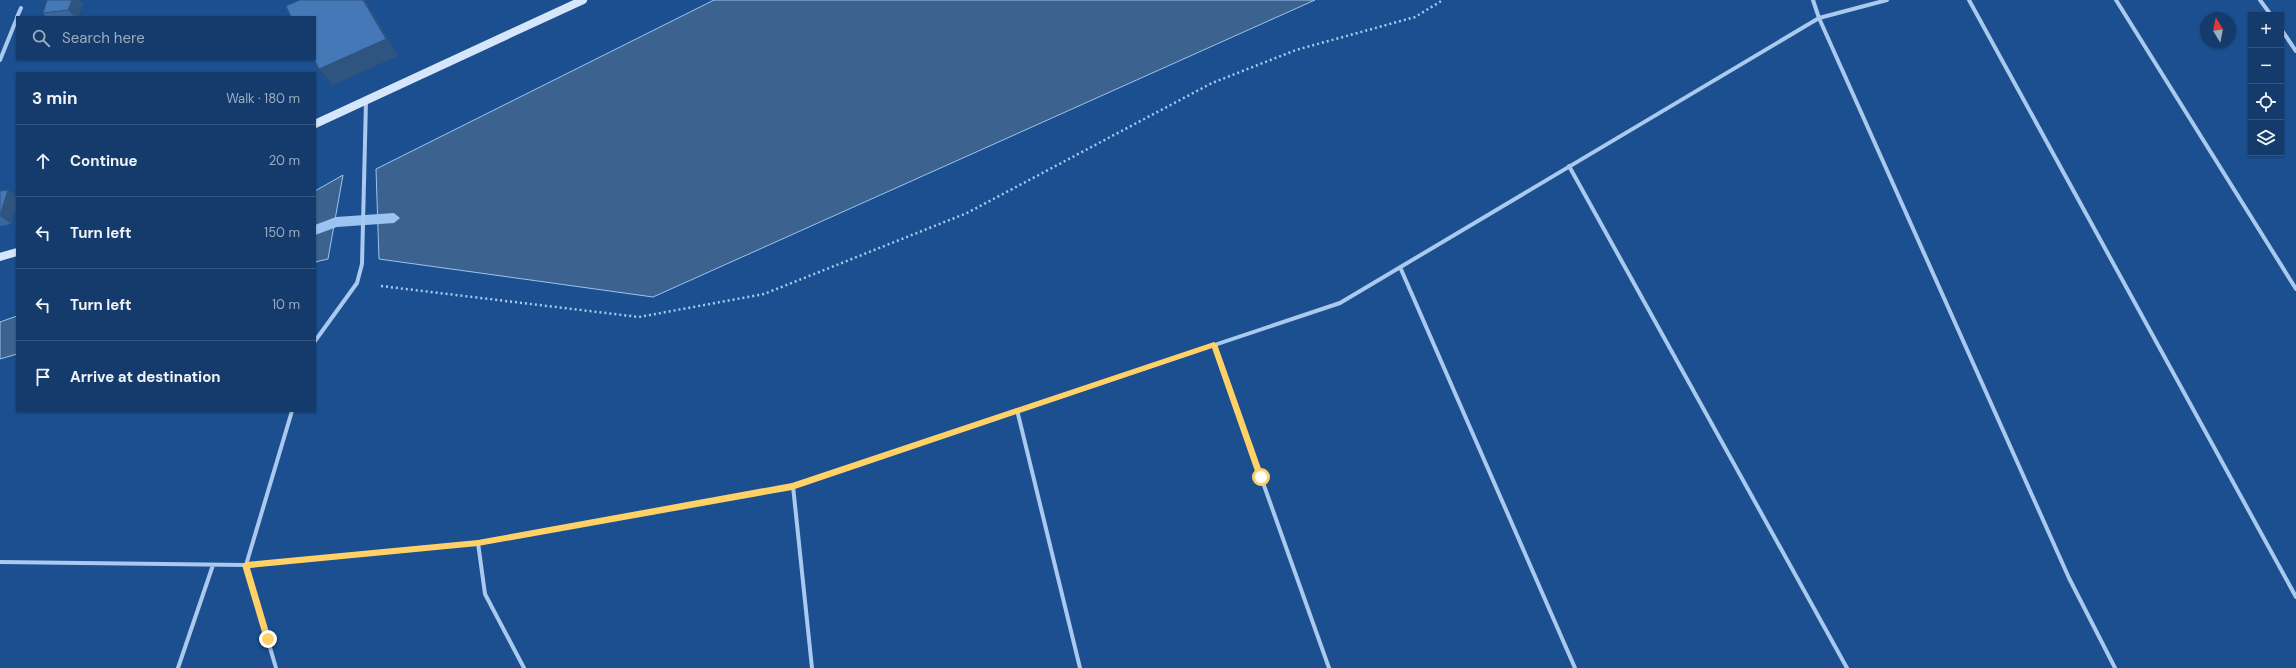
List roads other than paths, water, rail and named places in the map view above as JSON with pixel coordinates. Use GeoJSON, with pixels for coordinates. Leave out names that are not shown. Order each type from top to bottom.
{"type":"FeatureCollection","features":[{"type":"Feature","properties":{"kind":"street"},"geometry":{"type":"LineString","coordinates":[[316,124],[583,0]]}},
{"type":"Feature","properties":{"kind":"street"},"geometry":{"type":"LineString","coordinates":[[1813,0],[1819,18],[2066,571],[2115,668]]}},
{"type":"Feature","properties":{"kind":"street"},"geometry":{"type":"LineString","coordinates":[[0,562],[246,565],[478,543],[792,486],[1340,302],[1819,18],[1887,0]]}},
{"type":"Feature","properties":{"kind":"street"},"geometry":{"type":"LineString","coordinates":[[1969,0],[2296,597]]}},
{"type":"Feature","properties":{"kind":"street"},"geometry":{"type":"LineString","coordinates":[[2116,0],[2296,289]]}},
{"type":"Feature","properties":{"kind":"street"},"geometry":{"type":"LineString","coordinates":[[2260,0],[2269,12]]}},
{"type":"Feature","properties":{"kind":"street"},"geometry":{"type":"LineString","coordinates":[[17,16],[21,8]]}},
{"type":"Feature","properties":{"kind":"street"},"geometry":{"type":"LineString","coordinates":[[0,60],[16,20]]}},
{"type":"Feature","properties":{"kind":"street"},"geometry":{"type":"LineString","coordinates":[[2284,33],[2296,51]]}},
{"type":"Feature","properties":{"kind":"street"},"geometry":{"type":"LineString","coordinates":[[316,340],[357,283],[362,264],[366,101]]}},
{"type":"Feature","properties":{"kind":"street"},"geometry":{"type":"LineString","coordinates":[[1569,166],[1847,668]]}},
{"type":"Feature","properties":{"kind":"street"},"geometry":{"type":"LineString","coordinates":[[0,256],[16,252]]}},
{"type":"Feature","properties":{"kind":"street"},"geometry":{"type":"LineString","coordinates":[[1400,267],[1575,668]]}},
{"type":"Feature","properties":{"kind":"street"},"geometry":{"type":"LineString","coordinates":[[1214,344],[1329,668]]}},
{"type":"Feature","properties":{"kind":"street"},"geometry":{"type":"LineString","coordinates":[[1017,410],[1080,668]]}},
{"type":"Feature","properties":{"kind":"street"},"geometry":{"type":"LineString","coordinates":[[276,668],[246,565],[292,412]]}},
{"type":"Feature","properties":{"kind":"street"},"geometry":{"type":"LineString","coordinates":[[792,486],[812,668]]}},
{"type":"Feature","properties":{"kind":"street"},"geometry":{"type":"LineString","coordinates":[[478,543],[486,594],[524,668]]}},
{"type":"Feature","properties":{"kind":"street"},"geometry":{"type":"LineString","coordinates":[[178,668],[213,565]]}},
{"type":"Feature","properties":{"kind":"water"},"geometry":{"type":"Polygon","coordinates":[[[714,0],[1315,0],[653,297],[379,259],[376,169],[714,0]]]}},
{"type":"Feature","properties":{"kind":"water"},"geometry":{"type":"Polygon","coordinates":[[[343,175],[328,259],[316,262],[316,190],[343,175]]]}},
{"type":"Feature","properties":{"kind":"water"},"geometry":{"type":"Polygon","coordinates":[[[16,316],[16,354],[0,359],[0,322],[16,316]]]}},
{"type":"Feature","properties":{"kind":"waterway"},"geometry":{"type":"LineString","coordinates":[[316,230],[336,222],[394,218]]}}]}
